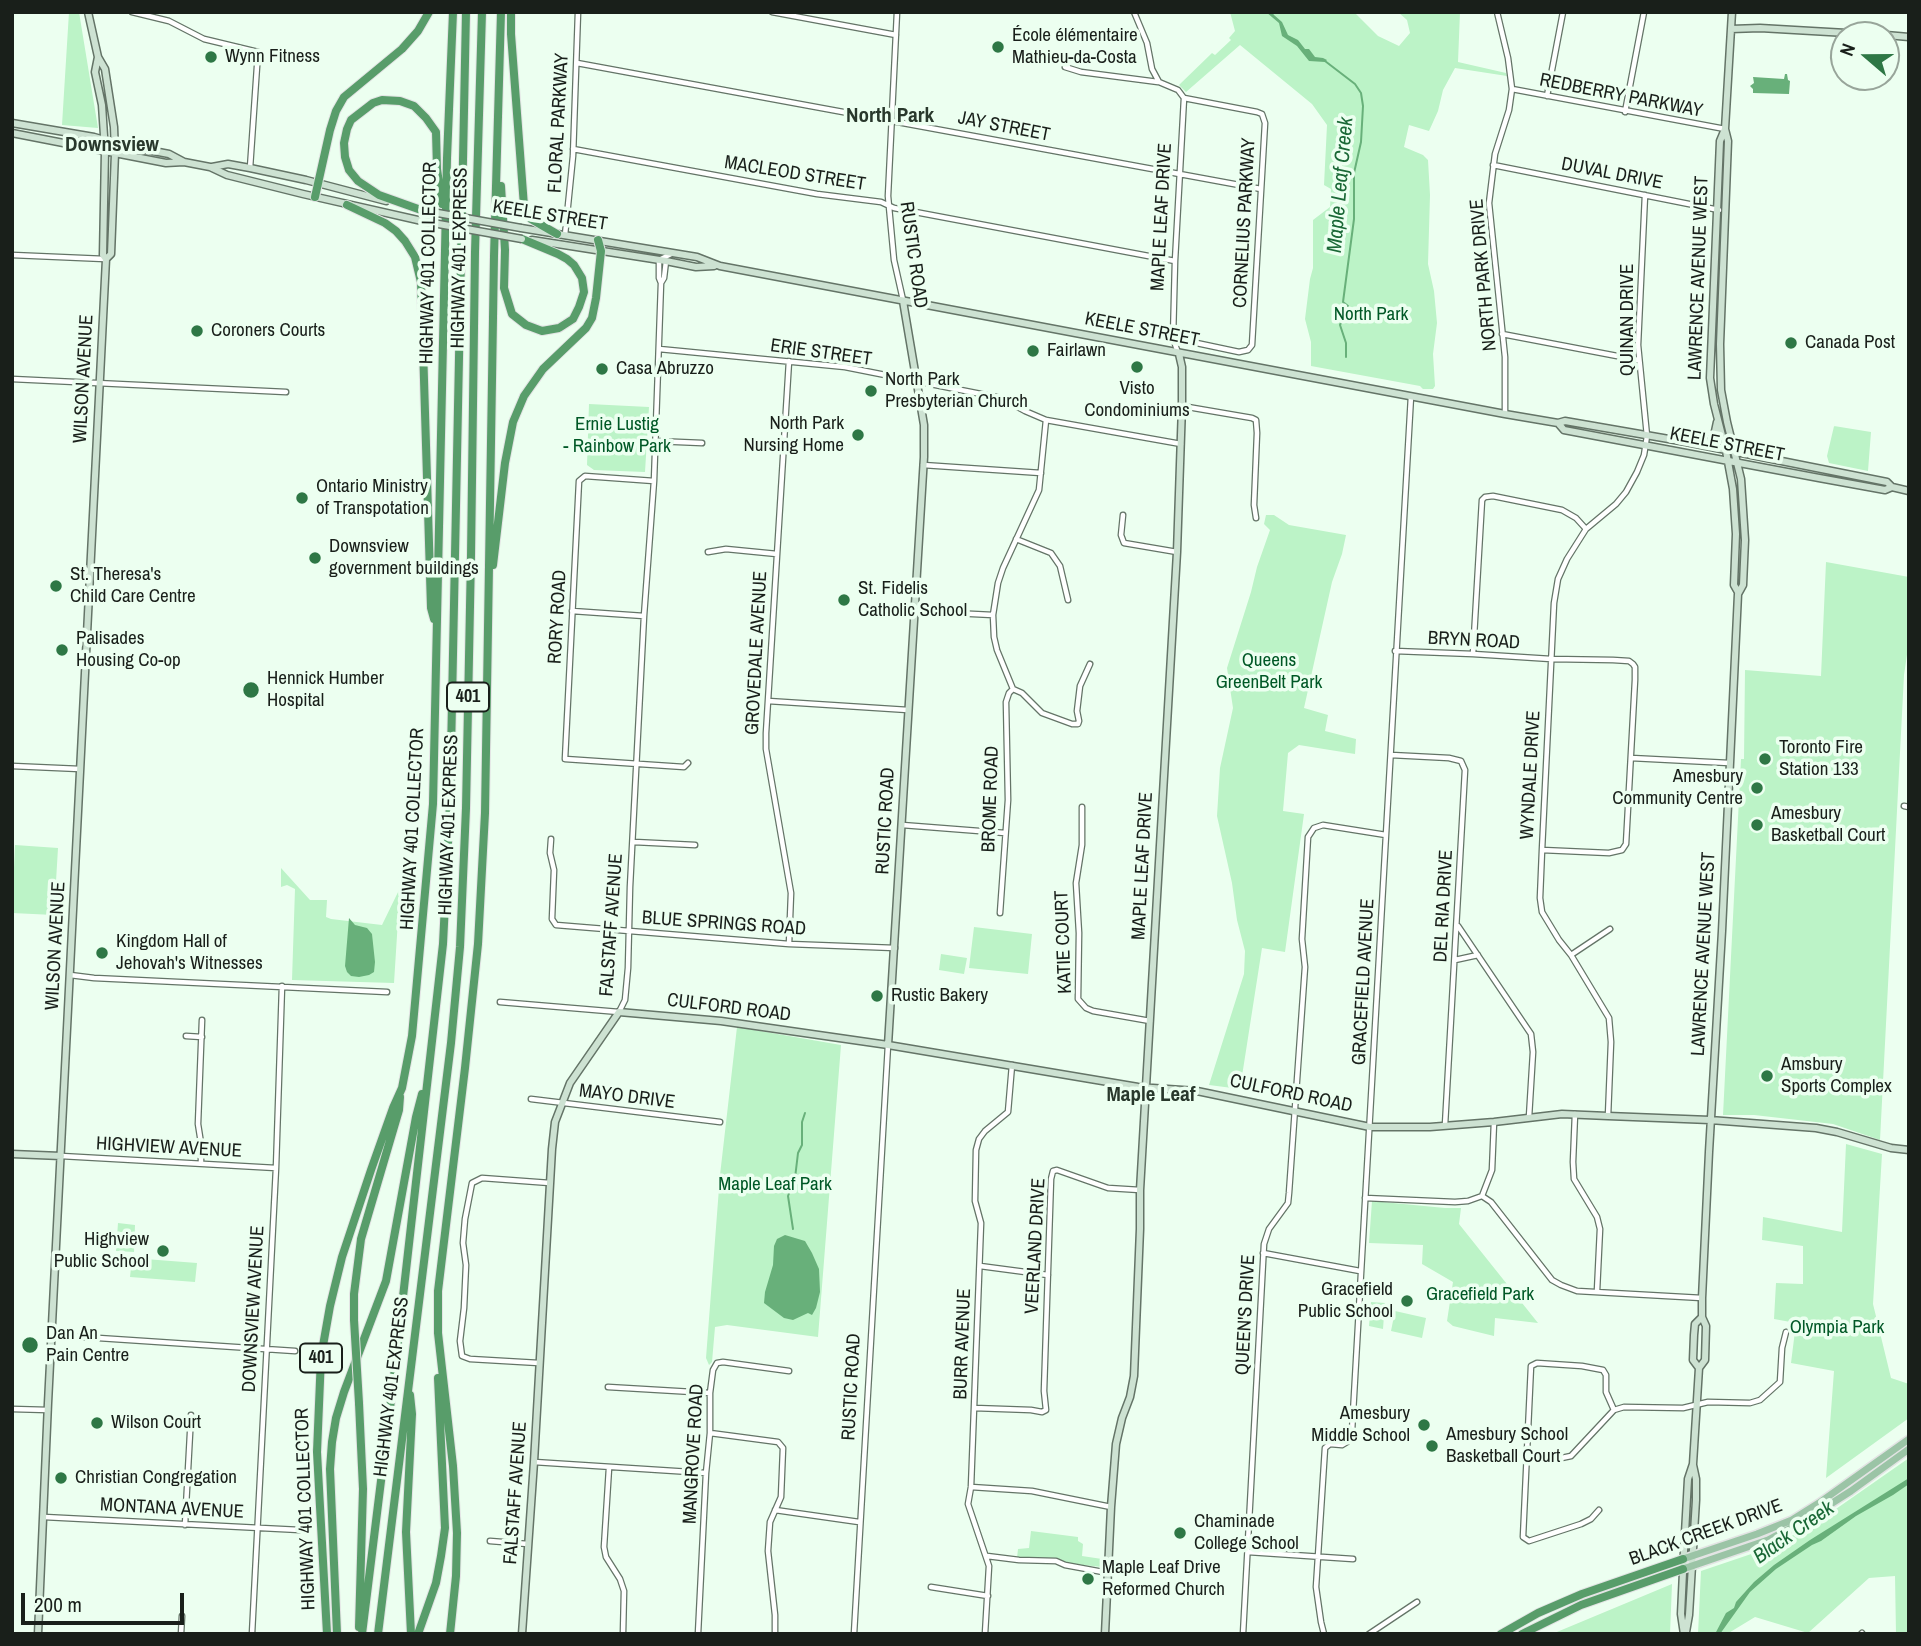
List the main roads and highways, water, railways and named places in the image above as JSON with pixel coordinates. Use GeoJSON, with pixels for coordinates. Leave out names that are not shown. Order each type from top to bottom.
{"type":"FeatureCollection","features":[{"type":"Feature","properties":{"kind":"highway"},"geometry":{"type":"LineString","coordinates":[[315,197],[330,130],[344,97],[402,49],[418,31],[429,12]]}},
{"type":"Feature","properties":{"kind":"highway","name":"HIGHWAY 401 COLLECTOR"},"geometry":{"type":"LineString","coordinates":[[327,1634],[317,1452],[321,1357],[342,1257],[370,1170],[400,1094],[412,1036],[433,804],[445,232],[453,12]]}},
{"type":"Feature","properties":{"kind":"highway","name":"HIGHWAY 401 EXPRESS"},"geometry":{"type":"LineString","coordinates":[[361,1634],[443,944],[450,802],[466,12]]}},
{"type":"Feature","properties":{"kind":"highway","name":"HIGHWAY 401 EXPRESS"},"geometry":{"type":"LineString","coordinates":[[378,1634],[451,1043],[460,947],[466,808],[475,252],[482,12]]}},
{"type":"Feature","properties":{"kind":"highway","name":"401"},"geometry":{"type":"LineString","coordinates":[[450,1634],[457,1533],[453,1466],[438,1333],[438,1291],[478,944],[485,813],[501,12]]}},
{"type":"Feature","properties":{"kind":"highway"},"geometry":{"type":"LineString","coordinates":[[512,12],[512,48],[524,206],[531,219],[561,235]]}},
{"type":"Feature","properties":{"kind":"highway"},"geometry":{"type":"LineString","coordinates":[[421,210],[379,195],[358,181],[349,170],[344,143],[347,129],[351,120],[373,103],[382,100],[400,101],[414,106],[436,132],[437,169],[445,232]]}},
{"type":"Feature","properties":{"kind":"highway"},"geometry":{"type":"LineString","coordinates":[[498,128],[506,300],[512,314],[526,325],[542,331],[559,328],[573,319],[579,307],[584,292],[582,278],[567,259],[522,239]]}},
{"type":"Feature","properties":{"kind":"highway"},"geometry":{"type":"LineString","coordinates":[[347,205],[396,231],[415,257],[421,282],[431,608],[436,629]]}},
{"type":"Feature","properties":{"kind":"highway"},"geometry":{"type":"LineString","coordinates":[[489,579],[513,422],[524,396],[544,369],[586,328],[592,318],[601,251],[598,240]]}},
{"type":"Feature","properties":{"kind":"highway"},"geometry":{"type":"LineString","coordinates":[[337,1634],[330,1469],[336,1418],[386,1281],[416,1117],[429,1071]]}},
{"type":"Feature","properties":{"kind":"highway"},"geometry":{"type":"LineString","coordinates":[[361,1634],[363,1489],[354,1294],[361,1239],[399,1110],[400,1094]]}},
{"type":"Feature","properties":{"kind":"highway"},"geometry":{"type":"LineString","coordinates":[[418,1634],[442,1556],[444,1528],[438,1333]]}},
{"type":"Feature","properties":{"kind":"highway"},"geometry":{"type":"LineString","coordinates":[[409,1378],[412,1414],[406,1532],[411,1634]]}},
{"type":"Feature","properties":{"kind":"highway","name":"BLACK CREEK DRIVE"},"geometry":{"type":"LineString","coordinates":[[1501,1634],[1538,1613],[1582,1594],[1683,1559]]}},
{"type":"Feature","properties":{"kind":"highway","name":"BLACK CREEK DRIVE"},"geometry":{"type":"LineString","coordinates":[[1522,1634],[1581,1605],[1683,1569]]}},
{"type":"Feature","properties":{"kind":"main road","name":"WILSON AVENUE"},"geometry":{"type":"LineString","coordinates":[[88,12],[98,57],[105,69],[115,142],[111,254],[106,259]]}},
{"type":"Feature","properties":{"kind":"main road","name":"LAWRENCE AVENUE WEST"},"geometry":{"type":"LineString","coordinates":[[1732,12],[1725,129],[1728,141],[1720,344],[1721,390],[1741,479],[1745,540],[1742,586],[1738,592]]}},
{"type":"Feature","properties":{"kind":"main road"},"geometry":{"type":"LineString","coordinates":[[1731,29],[1830,32]]}},
{"type":"Feature","properties":{"kind":"main road","name":"WILSON AVENUE"},"geometry":{"type":"LineString","coordinates":[[38,1634],[106,259],[103,255],[105,151],[102,104],[95,72],[98,57]]}},
{"type":"Feature","properties":{"kind":"main road","name":"KEELE STREET"},"geometry":{"type":"LineString","coordinates":[[12,123],[104,139],[169,154],[184,162]]}},
{"type":"Feature","properties":{"kind":"main road"},"geometry":{"type":"LineString","coordinates":[[12,123],[20,134]]}},
{"type":"Feature","properties":{"kind":"main road","name":"LAWRENCE AVENUE WEST"},"geometry":{"type":"LineString","coordinates":[[1685,1634],[1681,1615],[1688,1479],[1693,1464],[1699,1368],[1705,1360],[1706,1326],[1702,1317],[1702,1298],[1738,592],[1734,584],[1734,489],[1710,379],[1720,141],[1725,129]]}},
{"type":"Feature","properties":{"kind":"main road","name":"KEELE STREET"},"geometry":{"type":"LineString","coordinates":[[12,133],[166,163],[184,162],[210,167],[227,174],[347,205],[522,239],[696,267],[720,266]]}},
{"type":"Feature","properties":{"kind":"main road","name":"KEELE STREET"},"geometry":{"type":"LineString","coordinates":[[210,167],[229,164],[250,168],[421,210],[697,257],[720,266],[1505,414],[1558,423],[1565,421],[1736,452],[1887,482],[1892,487],[1909,491]]}},
{"type":"Feature","properties":{"kind":"main road","name":"RUSTIC ROAD"},"geometry":{"type":"LineString","coordinates":[[888,1045],[924,425],[903,301]]}},
{"type":"Feature","properties":{"kind":"main road"},"geometry":{"type":"LineString","coordinates":[[1710,347],[1720,344]]}},
{"type":"Feature","properties":{"kind":"main road","name":"MAPLE LEAF DRIVE"},"geometry":{"type":"LineString","coordinates":[[1105,1634],[1115,1444],[1134,1376],[1140,1190],[1177,552],[1182,406],[1182,367],[1179,354]]}},
{"type":"Feature","properties":{"kind":"main road"},"geometry":{"type":"LineString","coordinates":[[1698,445],[1709,442],[1714,436],[1718,419]]}},
{"type":"Feature","properties":{"kind":"main road","name":"KEELE STREET"},"geometry":{"type":"LineString","coordinates":[[1558,423],[1564,430],[1738,464],[1885,490],[1892,487]]}},
{"type":"Feature","properties":{"kind":"main road"},"geometry":{"type":"LineString","coordinates":[[1741,479],[1750,470],[1761,468]]}},
{"type":"Feature","properties":{"kind":"main road"},"geometry":{"type":"LineString","coordinates":[[1819,478],[1820,469]]}},
{"type":"Feature","properties":{"kind":"main road","name":"CULFORD ROAD"},"geometry":{"type":"LineString","coordinates":[[619,1012],[721,1021],[888,1045],[1093,1080],[1196,1091],[1370,1127],[1430,1127],[1575,1114],[1815,1128],[1891,1148],[1909,1150]]}},
{"type":"Feature","properties":{"kind":"main road","name":"FALSTAFF AVENUE"},"geometry":{"type":"LineString","coordinates":[[522,1634],[555,1122],[570,1083],[619,1012]]}},
{"type":"Feature","properties":{"kind":"main road"},"geometry":{"type":"LineString","coordinates":[[12,1154],[61,1156]]}},
{"type":"Feature","properties":{"kind":"main road","name":"LAWRENCE AVENUE WEST"},"geometry":{"type":"LineString","coordinates":[[1699,1368],[1693,1360],[1695,1324],[1702,1317]]}},
{"type":"Feature","properties":{"kind":"main road","name":"BLACK CREEK DRIVE"},"geometry":{"type":"LineString","coordinates":[[1683,1559],[1792,1520],[1909,1439]]}},
{"type":"Feature","properties":{"kind":"main road","name":"BLACK CREEK DRIVE"},"geometry":{"type":"LineString","coordinates":[[1683,1569],[1768,1540],[1804,1521],[1909,1449]]}},
{"type":"Feature","properties":{"kind":"main road","name":"LAWRENCE AVENUE WEST"},"geometry":{"type":"LineString","coordinates":[[1685,1634],[1689,1615],[1696,1500],[1693,1464]]}},
{"type":"Feature","properties":{"kind":"waterway","name":"Maple Leaf Creek"},"geometry":{"type":"LineString","coordinates":[[1325,61],[1355,84],[1361,93],[1363,106],[1361,142],[1354,173],[1354,219],[1343,302],[1348,306],[1340,325],[1346,343],[1346,357]]}},
{"type":"Feature","properties":{"kind":"waterway"},"geometry":{"type":"LineString","coordinates":[[793,1229],[788,1196],[802,1145],[802,1122],[805,1113]]}},
{"type":"Feature","properties":{"kind":"place","name":"École élémentaire Mathieu-da-Costa"},"geometry":{"type":"Point","coordinates":[998,47]}},
{"type":"Feature","properties":{"kind":"place","name":"Wynn Fitness"},"geometry":{"type":"Point","coordinates":[211,57]}},
{"type":"Feature","properties":{"kind":"place","name":"Coroners Courts"},"geometry":{"type":"Point","coordinates":[197,331]}},
{"type":"Feature","properties":{"kind":"place","name":"Canada Post"},"geometry":{"type":"Point","coordinates":[1791,343]}},
{"type":"Feature","properties":{"kind":"place","name":"Fairlawn"},"geometry":{"type":"Point","coordinates":[1033,351]}},
{"type":"Feature","properties":{"kind":"place","name":"Visto Condominiums"},"geometry":{"type":"Point","coordinates":[1137,367]}},
{"type":"Feature","properties":{"kind":"place","name":"Casa Abruzzo"},"geometry":{"type":"Point","coordinates":[602,369]}},
{"type":"Feature","properties":{"kind":"place","name":"North Park Presbyterian Church"},"geometry":{"type":"Point","coordinates":[871,391]}},
{"type":"Feature","properties":{"kind":"place","name":"North Park Nursing Home"},"geometry":{"type":"Point","coordinates":[858,435]}},
{"type":"Feature","properties":{"kind":"place","name":"Ontario Ministry of Transpotation"},"geometry":{"type":"Point","coordinates":[302,498]}},
{"type":"Feature","properties":{"kind":"place","name":"Downsview government buildings"},"geometry":{"type":"Point","coordinates":[315,558]}},
{"type":"Feature","properties":{"kind":"place","name":"St. Theresa's Child Care Centre"},"geometry":{"type":"Point","coordinates":[56,586]}},
{"type":"Feature","properties":{"kind":"place","name":"St. Fidelis Catholic School"},"geometry":{"type":"Point","coordinates":[844,600]}},
{"type":"Feature","properties":{"kind":"place","name":"Palisades Housing Co-op"},"geometry":{"type":"Point","coordinates":[62,650]}},
{"type":"Feature","properties":{"kind":"place","name":"Hennick Humber Hospital"},"geometry":{"type":"Point","coordinates":[251,690]}},
{"type":"Feature","properties":{"kind":"place","name":"Toronto Fire Station 133"},"geometry":{"type":"Point","coordinates":[1765,759]}},
{"type":"Feature","properties":{"kind":"place","name":"Amesbury Community Centre"},"geometry":{"type":"Point","coordinates":[1757,788]}},
{"type":"Feature","properties":{"kind":"place","name":"Amesbury Basketball Court"},"geometry":{"type":"Point","coordinates":[1757,825]}},
{"type":"Feature","properties":{"kind":"place","name":"Kingdom Hall of Jehovah's Witnesses"},"geometry":{"type":"Point","coordinates":[102,953]}},
{"type":"Feature","properties":{"kind":"place","name":"Rustic Bakery"},"geometry":{"type":"Point","coordinates":[877,996]}},
{"type":"Feature","properties":{"kind":"place","name":"Amsbury Sports Complex"},"geometry":{"type":"Point","coordinates":[1767,1076]}},
{"type":"Feature","properties":{"kind":"place","name":"Highview Public School"},"geometry":{"type":"Point","coordinates":[163,1251]}},
{"type":"Feature","properties":{"kind":"place","name":"Gracefield Public School"},"geometry":{"type":"Point","coordinates":[1407,1301]}},
{"type":"Feature","properties":{"kind":"place","name":"Dan An Pain Centre"},"geometry":{"type":"Point","coordinates":[30,1345]}},
{"type":"Feature","properties":{"kind":"place","name":"Wilson Court"},"geometry":{"type":"Point","coordinates":[97,1423]}},
{"type":"Feature","properties":{"kind":"place","name":"Amesbury Middle School"},"geometry":{"type":"Point","coordinates":[1424,1425]}},
{"type":"Feature","properties":{"kind":"place","name":"Amesbury School Basketball Court"},"geometry":{"type":"Point","coordinates":[1432,1446]}},
{"type":"Feature","properties":{"kind":"place","name":"Christian Congregation"},"geometry":{"type":"Point","coordinates":[61,1478]}},
{"type":"Feature","properties":{"kind":"place","name":"Chaminade College School"},"geometry":{"type":"Point","coordinates":[1180,1533]}},
{"type":"Feature","properties":{"kind":"place","name":"Maple Leaf Drive Reformed Church"},"geometry":{"type":"Point","coordinates":[1088,1579]}},
{"type":"Feature","properties":{"kind":"district","name":"North Park"},"geometry":{"type":"Point","coordinates":[890,116]}},
{"type":"Feature","properties":{"kind":"district","name":"Downsview"},"geometry":{"type":"Point","coordinates":[112,145]}},
{"type":"Feature","properties":{"kind":"district","name":"Maple Leaf"},"geometry":{"type":"Point","coordinates":[1151,1095]}},
{"type":"Feature","properties":{"kind":"park label","name":"Ernie Lustig - Rainbow Park"},"geometry":{"type":"Point","coordinates":[617,436]}},
{"type":"Feature","properties":{"kind":"park label","name":"Queens GreenBelt Park"},"geometry":{"type":"Point","coordinates":[1269,672]}},
{"type":"Feature","properties":{"kind":"park label","name":"Maple Leaf Park"},"geometry":{"type":"Point","coordinates":[775,1185]}},
{"type":"Feature","properties":{"kind":"park label","name":"Gracefield Park"},"geometry":{"type":"Point","coordinates":[1480,1295]}},
{"type":"Feature","properties":{"kind":"park label","name":"Olympia Park"},"geometry":{"type":"Point","coordinates":[1837,1328]}},
{"type":"Feature","properties":{"kind":"water label","name":"Black Creek"},"geometry":{"type":"Point","coordinates":[1794,1533]}}]}
